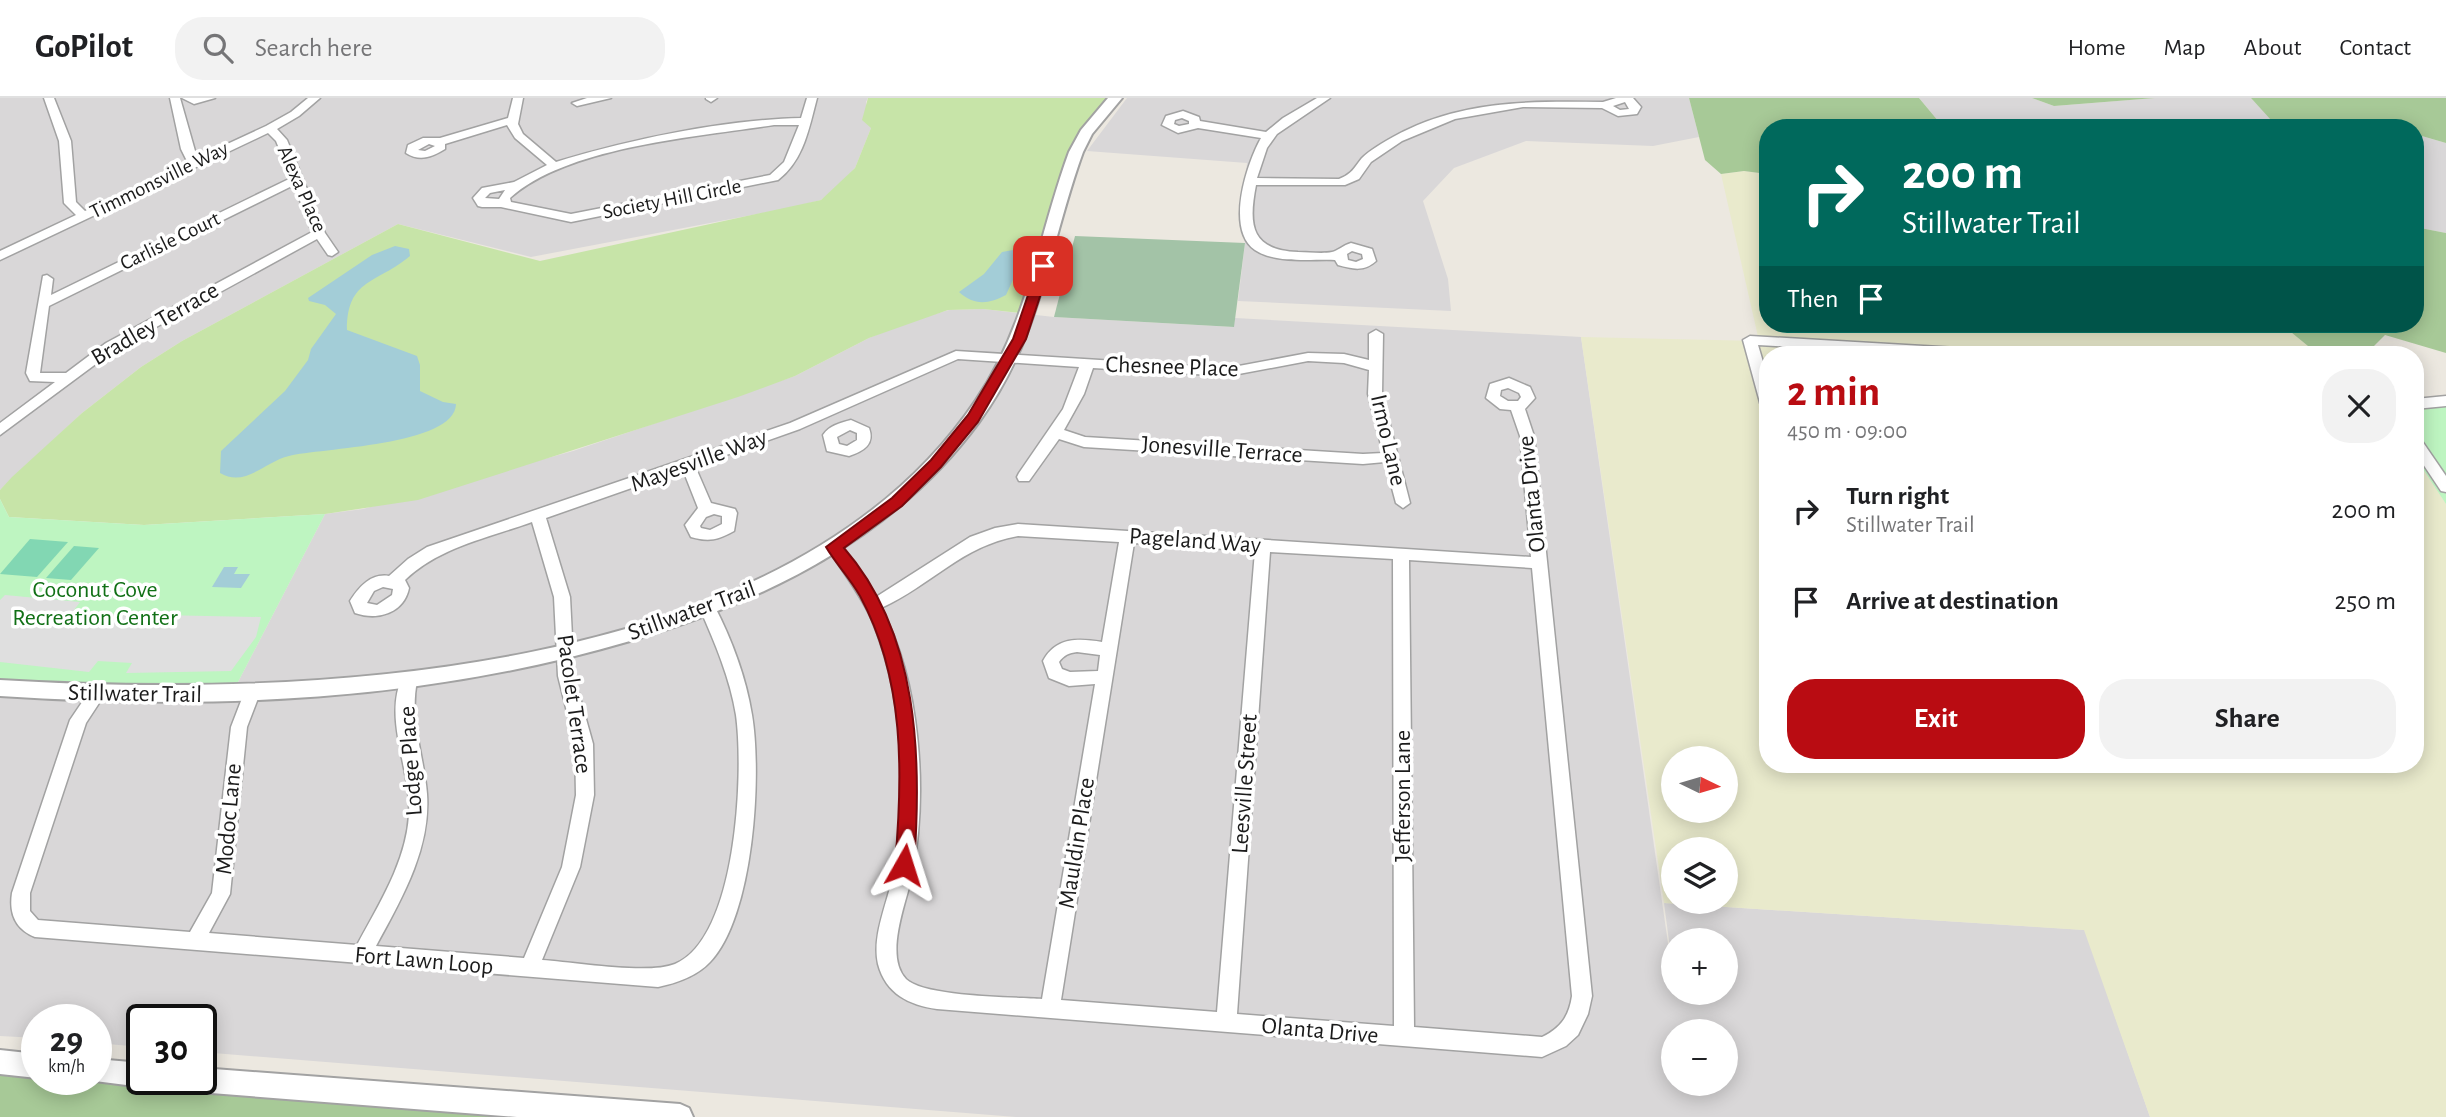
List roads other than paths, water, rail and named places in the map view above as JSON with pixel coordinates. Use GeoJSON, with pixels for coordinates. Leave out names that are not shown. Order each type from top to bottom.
{"type":"FeatureCollection","features":[{"type":"Feature","properties":{"kind":"street"},"geometry":{"type":"LineString","coordinates":[[49,98],[65,141],[70,204],[84,216]]}},
{"type":"Feature","properties":{"kind":"street"},"geometry":{"type":"LineString","coordinates":[[194,164],[187,149],[181,99],[198,101],[209,98]]}},
{"type":"Feature","properties":{"kind":"street","name":"Timmonsville Way"},"geometry":{"type":"LineString","coordinates":[[0,256],[270,128],[295,114],[314,98]]}},
{"type":"Feature","properties":{"kind":"street"},"geometry":{"type":"LineString","coordinates":[[518,98],[512,120],[519,136],[552,164]]}},
{"type":"Feature","properties":{"kind":"street"},"geometry":{"type":"LineString","coordinates":[[577,103],[606,98]]}},
{"type":"Feature","properties":{"kind":"street","name":"Society Hill Circle"},"geometry":{"type":"LineString","coordinates":[[805,121],[761,124],[552,164],[512,185],[486,190],[479,198],[482,204],[505,203],[554,217],[570,218],[774,178],[785,172],[793,158],[805,121],[812,98]]}},
{"type":"Feature","properties":{"kind":"street","name":"Stillwater Trail"},"geometry":{"type":"LineString","coordinates":[[0,688],[97,694],[252,694],[409,681],[497,669],[563,654],[708,609],[769,584],[834,547],[897,502],[936,464],[973,418],[1009,359],[1037,288],[1076,152],[1086,133],[1115,98]]}},
{"type":"Feature","properties":{"kind":"street"},"geometry":{"type":"LineString","coordinates":[[1325,98],[1269,136],[1254,163],[1246,230],[1254,244],[1278,253],[1339,256]]}},
{"type":"Feature","properties":{"kind":"street"},"geometry":{"type":"LineString","coordinates":[[1251,181],[1326,184],[1346,182],[1355,177],[1371,156],[1398,139],[1423,127],[1467,113],[1539,103],[1604,105],[1627,98]]}},
{"type":"Feature","properties":{"kind":"street"},"geometry":{"type":"LineString","coordinates":[[440,142],[512,120]]}},
{"type":"Feature","properties":{"kind":"street"},"geometry":{"type":"LineString","coordinates":[[1196,124],[1269,136]]}},
{"type":"Feature","properties":{"kind":"street","name":"Alexa Place"},"geometry":{"type":"LineString","coordinates":[[270,128],[281,140],[319,233],[332,252]]}},
{"type":"Feature","properties":{"kind":"street","name":"Carlisle Court"},"geometry":{"type":"LineString","coordinates":[[43,304],[297,178]]}},
{"type":"Feature","properties":{"kind":"street"},"geometry":{"type":"LineString","coordinates":[[505,203],[504,197],[512,185]]}},
{"type":"Feature","properties":{"kind":"street","name":"Bradley Terrace"},"geometry":{"type":"LineString","coordinates":[[0,430],[111,346],[319,233]]}},
{"type":"Feature","properties":{"kind":"street"},"geometry":{"type":"LineString","coordinates":[[47,279],[33,373],[35,378],[43,380],[67,377]]}},
{"type":"Feature","properties":{"kind":"street","name":"Irmo Lane"},"geometry":{"type":"LineString","coordinates":[[1376,334],[1377,407],[1403,503]]}},
{"type":"Feature","properties":{"kind":"street"},"geometry":{"type":"LineString","coordinates":[[1759,373],[1750,340],[1854,346]]}},
{"type":"Feature","properties":{"kind":"street","name":"Mayesville Way"},"geometry":{"type":"LineString","coordinates":[[394,581],[413,563],[432,551],[538,517],[827,412],[946,358],[977,355],[1009,359]]}},
{"type":"Feature","properties":{"kind":"street","name":"Chesnee Place"},"geometry":{"type":"LineString","coordinates":[[1009,359],[1240,372],[1285,359],[1305,358],[1359,362],[1375,367]]}},
{"type":"Feature","properties":{"kind":"street"},"geometry":{"type":"LineString","coordinates":[[1024,477],[1074,400],[1087,364]]}},
{"type":"Feature","properties":{"kind":"street"},"geometry":{"type":"LineString","coordinates":[[2424,403],[2446,401]]}},
{"type":"Feature","properties":{"kind":"street","name":"Olanta Drive"},"geometry":{"type":"LineString","coordinates":[[834,547],[849,564],[872,606],[900,687],[909,755],[908,828],[900,890],[888,943],[889,970],[903,990],[919,997],[1050,1010],[1542,1047],[1562,1038],[1578,1019],[1582,996],[1527,436],[1517,407]]}},
{"type":"Feature","properties":{"kind":"street"},"geometry":{"type":"LineString","coordinates":[[827,412],[839,428]]}},
{"type":"Feature","properties":{"kind":"street","name":"Jonesville Terrace"},"geometry":{"type":"LineString","coordinates":[[1055,432],[1084,442],[1363,459],[1391,457]]}},
{"type":"Feature","properties":{"kind":"street"},"geometry":{"type":"LineString","coordinates":[[2424,454],[2446,486]]}},
{"type":"Feature","properties":{"kind":"street"},"geometry":{"type":"LineString","coordinates":[[688,464],[706,510]]}},
{"type":"Feature","properties":{"kind":"street","name":"Pacolet Terrace"},"geometry":{"type":"LineString","coordinates":[[529,969],[571,867],[585,795],[583,744],[563,654],[562,597],[538,517]]}},
{"type":"Feature","properties":{"kind":"street","name":"Pageland Way"},"geometry":{"type":"LineString","coordinates":[[872,606],[902,591],[959,548],[990,534],[1018,530],[1540,563]]}},
{"type":"Feature","properties":{"kind":"street","name":"Mauldin Place"},"geometry":{"type":"LineString","coordinates":[[1050,1010],[1128,536]]}},
{"type":"Feature","properties":{"kind":"street","name":"Leesville Street"},"geometry":{"type":"LineString","coordinates":[[1226,1024],[1263,545]]}},
{"type":"Feature","properties":{"kind":"street","name":"Jefferson Lane"},"geometry":{"type":"LineString","coordinates":[[1401,554],[1404,1038]]}},
{"type":"Feature","properties":{"kind":"street","name":"Fort Lawn Loop"},"geometry":{"type":"LineString","coordinates":[[97,694],[78,720],[21,893],[18,908],[21,917],[35,928],[47,932],[195,941],[658,978],[671,975],[696,962],[714,942],[728,901],[742,841],[748,785],[748,748],[736,677],[708,609]]}},
{"type":"Feature","properties":{"kind":"street"},"geometry":{"type":"LineString","coordinates":[[1105,677],[1061,677],[1055,673],[1051,661],[1060,649],[1067,646],[1109,650]]}},
{"type":"Feature","properties":{"kind":"street","name":"Lodge Place"},"geometry":{"type":"LineString","coordinates":[[361,956],[402,877],[416,833],[418,794],[405,712],[409,681]]}},
{"type":"Feature","properties":{"kind":"street","name":"Modoc Lane"},"geometry":{"type":"LineString","coordinates":[[195,941],[221,894],[239,727],[252,694]]}},
{"type":"Feature","properties":{"kind":"street"},"geometry":{"type":"LineString","coordinates":[[0,1062],[21,1064]]}},
{"type":"Feature","properties":{"kind":"street"},"geometry":{"type":"LineString","coordinates":[[217,1081],[680,1117]]}},
{"type":"Feature","properties":{"kind":"water"},"geometry":{"type":"Polygon","coordinates":[[[395,246],[409,249],[410,256],[358,291],[348,313],[347,330],[417,356],[420,365],[420,391],[443,402],[456,404],[450,418],[434,429],[411,437],[289,456],[238,478],[220,473],[221,451],[285,391],[336,314],[325,305],[309,301],[308,298],[372,255],[395,246]]]}},
{"type":"Feature","properties":{"kind":"water"},"geometry":{"type":"Polygon","coordinates":[[[1002,252],[1019,252],[1022,260],[1006,295],[982,302],[970,300],[959,292],[984,274],[1002,252]]]}},
{"type":"Feature","properties":{"kind":"water"},"geometry":{"type":"Polygon","coordinates":[[[224,567],[238,567],[234,574],[250,574],[241,588],[212,587],[224,567]]]}},
{"type":"Feature","properties":{"kind":"park label","name":"Coconut Cove Recreation Center"},"geometry":{"type":"Point","coordinates":[95,604]}}]}
